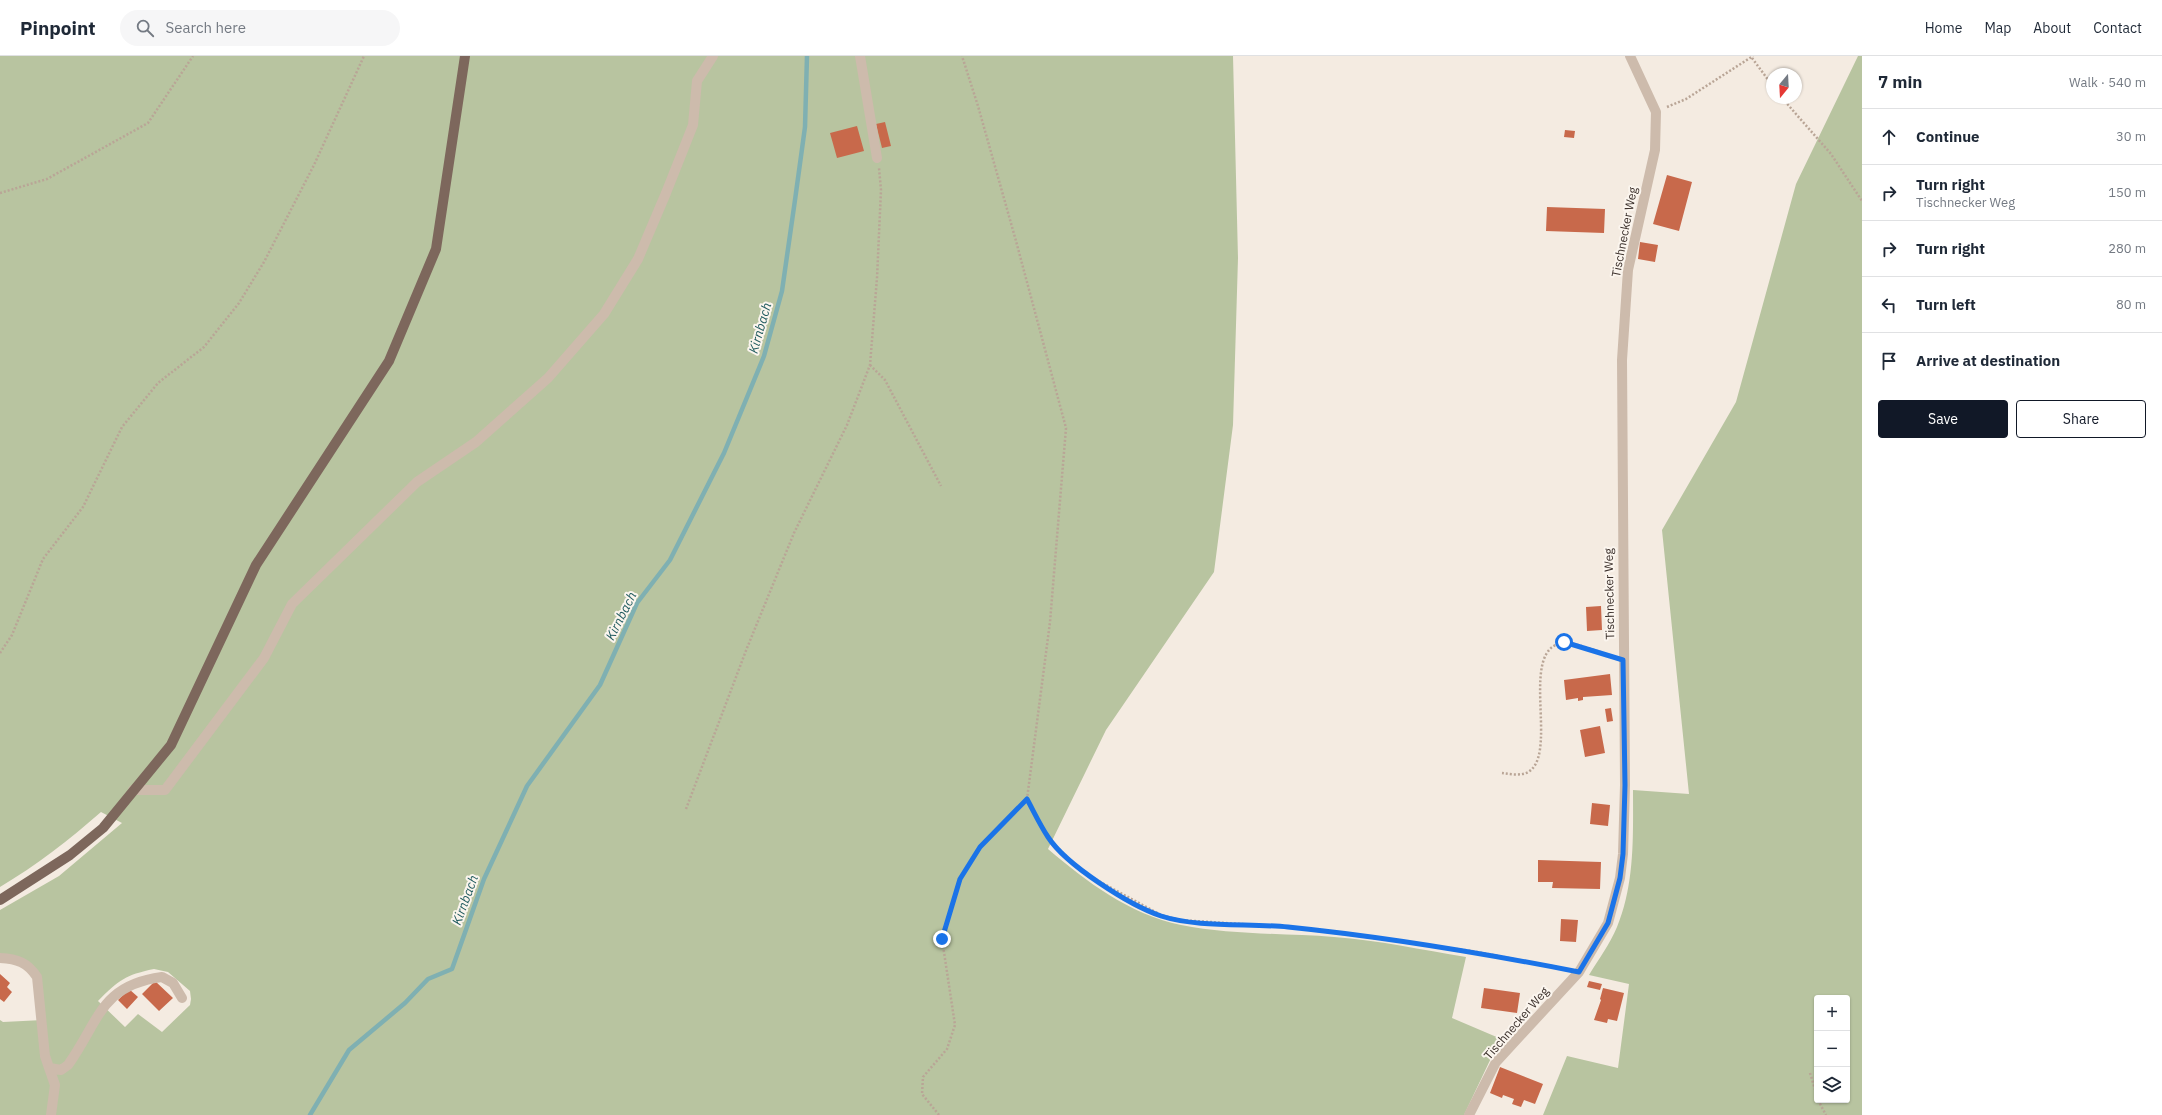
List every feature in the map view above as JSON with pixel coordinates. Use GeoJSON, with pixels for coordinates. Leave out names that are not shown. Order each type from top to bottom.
{"type":"FeatureCollection","features":[{"type":"Feature","properties":{"kind":"main road"},"geometry":{"type":"LineString","coordinates":[[0,900],[75,851],[103,828],[133,790],[172,745],[256,565],[389,362],[436,249],[465,56]]}},
{"type":"Feature","properties":{"kind":"street"},"geometry":{"type":"LineString","coordinates":[[133,790],[165,790],[264,658],[292,604],[417,482],[476,442],[548,378],[604,314],[638,259],[666,193],[693,125],[697,81],[713,56]]}},
{"type":"Feature","properties":{"kind":"street"},"geometry":{"type":"LineString","coordinates":[[860,56],[877,158]]}},
{"type":"Feature","properties":{"kind":"street","name":"Tischnecker Weg"},"geometry":{"type":"LineString","coordinates":[[1469,1115],[1496,1062],[1579,972],[1608,923],[1620,878],[1623,854],[1625,785],[1622,360],[1628,270],[1655,150],[1656,112],[1630,56]]}},
{"type":"Feature","properties":{"kind":"street"},"geometry":{"type":"LineString","coordinates":[[0,958],[21,962],[30,968],[37,977],[45,1056],[55,1086],[52,1115]]}},
{"type":"Feature","properties":{"kind":"street"},"geometry":{"type":"LineString","coordinates":[[50,1068],[61,1070],[68,1065],[105,1004],[127,986],[162,977],[173,983],[182,998]]}},
{"type":"Feature","properties":{"kind":"path"},"geometry":{"type":"LineString","coordinates":[[0,193],[47,179],[148,123],[193,56]]}},
{"type":"Feature","properties":{"kind":"path"},"geometry":{"type":"LineString","coordinates":[[0,653],[12,636],[43,559],[83,507],[122,427],[158,384],[204,347],[239,303],[264,262],[314,165],[364,56]]}},
{"type":"Feature","properties":{"kind":"path"},"geometry":{"type":"LineString","coordinates":[[962,56],[978,106],[1016,241],[1066,428],[1050,622],[1027,799],[1048,838],[1082,872],[1160,915],[1180,920],[1286,927],[1351,934],[1472,951],[1579,972]]}},
{"type":"Feature","properties":{"kind":"path"},"geometry":{"type":"LineString","coordinates":[[1656,112],[1686,99],[1752,57],[1766,77]]}},
{"type":"Feature","properties":{"kind":"path"},"geometry":{"type":"LineString","coordinates":[[1787,104],[1831,154],[1862,201]]}},
{"type":"Feature","properties":{"kind":"path"},"geometry":{"type":"LineString","coordinates":[[686,809],[747,648],[794,533],[847,425],[870,365],[877,278],[881,190],[877,158]]}},
{"type":"Feature","properties":{"kind":"path"},"geometry":{"type":"LineString","coordinates":[[870,365],[886,380],[941,486]]}},
{"type":"Feature","properties":{"kind":"path"},"geometry":{"type":"LineString","coordinates":[[1502,773],[1523,774],[1536,765],[1539,750],[1541,714],[1541,666],[1546,653],[1554,644],[1564,642],[1623,660]]}},
{"type":"Feature","properties":{"kind":"path"},"geometry":{"type":"LineString","coordinates":[[939,1115],[922,1094],[923,1077],[947,1049],[955,1025],[942,939],[960,879],[980,847],[1027,799]]}},
{"type":"Feature","properties":{"kind":"path"},"geometry":{"type":"LineString","coordinates":[[1810,1073],[1814,1086]]}},
{"type":"Feature","properties":{"kind":"path"},"geometry":{"type":"LineString","coordinates":[[1820,1103],[1826,1115]]}},
{"type":"Feature","properties":{"kind":"green space"},"geometry":{"type":"Polygon","coordinates":[[[0,56],[1233,56],[1238,258],[1233,425],[1214,572],[1106,730],[1048,849],[1094,885],[1126,905],[1162,920],[1181,925],[1219,931],[1350,938],[1466,957],[1452,1018],[1506,1041],[1492,1056],[1464,1115],[0,1115],[0,1020],[3,1022],[43,1020],[40,978],[0,954],[0,910],[59,876],[122,823],[101,812],[52,852],[0,887],[0,56]],[[154,969],[129,976],[117,983],[98,1001],[125,1027],[138,1014],[162,1032],[190,1005],[191,999],[190,991],[168,972],[154,969]]]}},
{"type":"Feature","properties":{"kind":"green space"},"geometry":{"type":"Polygon","coordinates":[[[1858,56],[1862,56],[1862,1115],[1543,1115],[1567,1056],[1618,1068],[1629,984],[1589,975],[1617,927],[1627,894],[1632,859],[1633,790],[1689,794],[1662,530],[1736,402],[1796,184],[1858,56]]]}},
{"type":"Feature","properties":{"kind":"building"},"geometry":{"type":"Polygon","coordinates":[[[885,122],[891,146],[882,148],[876,124],[885,122]]]}},
{"type":"Feature","properties":{"kind":"building"},"geometry":{"type":"Polygon","coordinates":[[[857,126],[864,151],[837,158],[830,133],[857,126]]]}},
{"type":"Feature","properties":{"kind":"building"},"geometry":{"type":"Polygon","coordinates":[[[1565,130],[1575,131],[1574,138],[1564,137],[1565,130]]]}},
{"type":"Feature","properties":{"kind":"building"},"geometry":{"type":"Polygon","coordinates":[[[1667,175],[1692,182],[1679,231],[1653,224],[1667,175]]]}},
{"type":"Feature","properties":{"kind":"building"},"geometry":{"type":"Polygon","coordinates":[[[1547,207],[1605,209],[1604,233],[1546,231],[1547,207]]]}},
{"type":"Feature","properties":{"kind":"building"},"geometry":{"type":"Polygon","coordinates":[[[1640,242],[1658,245],[1655,262],[1638,259],[1640,242]]]}},
{"type":"Feature","properties":{"kind":"building"},"geometry":{"type":"Polygon","coordinates":[[[1601,606],[1602,630],[1587,631],[1586,607],[1601,606]]]}},
{"type":"Feature","properties":{"kind":"building"},"geometry":{"type":"Polygon","coordinates":[[[1610,674],[1612,695],[1583,697],[1583,700],[1578,701],[1578,698],[1566,700],[1564,680],[1610,674]]]}},
{"type":"Feature","properties":{"kind":"building"},"geometry":{"type":"Polygon","coordinates":[[[1611,708],[1613,721],[1607,722],[1605,709],[1611,708]]]}},
{"type":"Feature","properties":{"kind":"building"},"geometry":{"type":"Polygon","coordinates":[[[1600,726],[1605,753],[1585,757],[1580,730],[1600,726]]]}},
{"type":"Feature","properties":{"kind":"building"},"geometry":{"type":"Polygon","coordinates":[[[1592,803],[1610,805],[1608,826],[1590,824],[1592,803]]]}},
{"type":"Feature","properties":{"kind":"building"},"geometry":{"type":"Polygon","coordinates":[[[1538,860],[1601,862],[1600,889],[1552,888],[1553,882],[1538,882],[1538,860]]]}},
{"type":"Feature","properties":{"kind":"building"},"geometry":{"type":"Polygon","coordinates":[[[1561,919],[1578,920],[1576,942],[1560,941],[1561,919]]]}},
{"type":"Feature","properties":{"kind":"building"},"geometry":{"type":"Polygon","coordinates":[[[0,974],[10,983],[7,987],[12,992],[4,1002],[0,999],[0,974]]]}},
{"type":"Feature","properties":{"kind":"building"},"geometry":{"type":"Polygon","coordinates":[[[155,981],[173,998],[159,1011],[142,994],[155,981]]]}},
{"type":"Feature","properties":{"kind":"building"},"geometry":{"type":"Polygon","coordinates":[[[1589,981],[1602,984],[1600,990],[1587,987],[1589,981]]]}},
{"type":"Feature","properties":{"kind":"building"},"geometry":{"type":"Polygon","coordinates":[[[1484,988],[1520,993],[1517,1013],[1481,1008],[1484,988]]]}},
{"type":"Feature","properties":{"kind":"building"},"geometry":{"type":"Polygon","coordinates":[[[1603,988],[1624,993],[1617,1021],[1608,1019],[1607,1023],[1594,1020],[1601,1000],[1603,988]]]}},
{"type":"Feature","properties":{"kind":"building"},"geometry":{"type":"Polygon","coordinates":[[[129,989],[138,997],[127,1009],[118,1000],[129,989]]]}},
{"type":"Feature","properties":{"kind":"building"},"geometry":{"type":"Polygon","coordinates":[[[1500,1067],[1543,1084],[1535,1104],[1524,1100],[1521,1107],[1512,1104],[1514,1099],[1503,1095],[1502,1098],[1490,1093],[1500,1067]]]}},
{"type":"Feature","properties":{"kind":"waterway","name":"Kirnbach"},"geometry":{"type":"LineString","coordinates":[[310,1115],[349,1050],[405,1003],[428,979],[452,969],[484,879],[527,786],[600,685],[637,603],[670,560],[724,453],[764,356],[782,291],[805,127],[807,56]]}},
{"type":"Feature","properties":{"kind":"route"},"geometry":{"type":"LineString","coordinates":[[942,939],[960,879],[980,847],[1027,799],[1048,838],[1082,872],[1130,900],[1160,915],[1180,920],[1286,927],[1351,934],[1472,951],[1579,972],[1608,923],[1620,878],[1623,854],[1625,785],[1623,660],[1564,642]]}}]}
